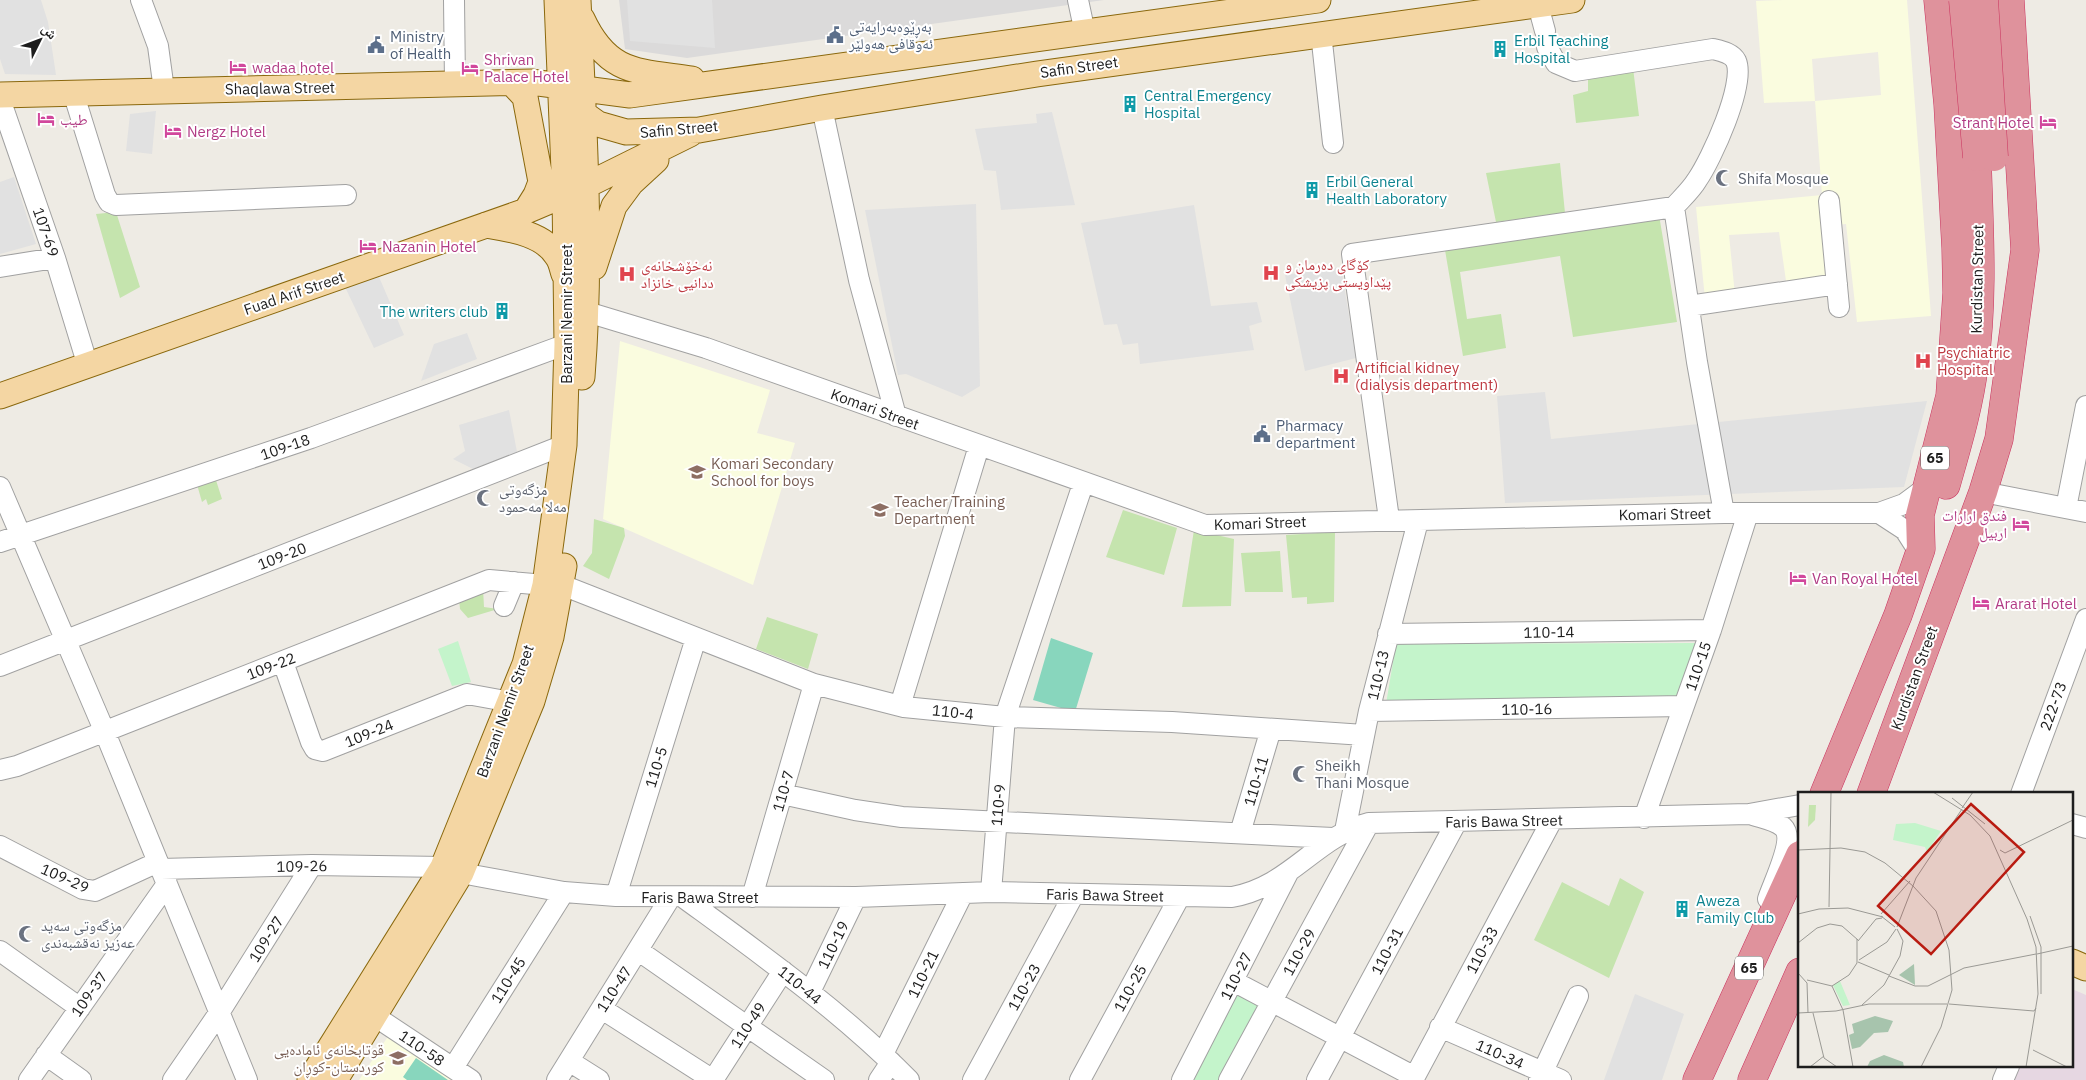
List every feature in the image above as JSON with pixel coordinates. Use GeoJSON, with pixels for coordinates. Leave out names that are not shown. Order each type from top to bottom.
{"type":"FeatureCollection","features":[{"type":"Feature","properties":{"kind":"highway","name":"Kurdistan Street"},"geometry":{"type":"LineString","coordinates":[[1963,0],[1985,157],[1997,296],[1985,485]]}},
{"type":"Feature","properties":{"kind":"highway","name":"Kurdistan Street"},"geometry":{"type":"LineString","coordinates":[[1823,792],[1898,615],[1920,551],[1940,507],[1968,403],[1975,365],[1985,157],[1984,0]]}},
{"type":"Feature","properties":{"kind":"highway","name":"Kurdistan Street"},"geometry":{"type":"LineString","coordinates":[[1873,792],[1985,485],[1999,439],[2010,374],[2025,250],[2010,0]]}},
{"type":"Feature","properties":{"kind":"highway"},"geometry":{"type":"LineString","coordinates":[[2023,197],[2031,94],[2028,0]]}},
{"type":"Feature","properties":{"kind":"highway","name":"Kurdistan Street"},"geometry":{"type":"LineString","coordinates":[[1920,551],[1920,515],[1950,396],[1955,342],[1956,248],[1948,104],[1936,5]]}},
{"type":"Feature","properties":{"kind":"highway"},"geometry":{"type":"LineString","coordinates":[[1948,104],[1953,68],[1962,53],[1969,48],[1982,45],[1995,49],[2002,54],[2009,67],[2015,165],[2023,197]]}},
{"type":"Feature","properties":{"kind":"highway","name":"65"},"geometry":{"type":"LineString","coordinates":[[1697,1080],[1798,859]]}},
{"type":"Feature","properties":{"kind":"highway"},"geometry":{"type":"LineString","coordinates":[[1714,1080],[1761,975],[1764,935]]}},
{"type":"Feature","properties":{"kind":"highway"},"geometry":{"type":"LineString","coordinates":[[1752,1080],[1798,976]]}},
{"type":"Feature","properties":{"kind":"main road"},"geometry":{"type":"LineString","coordinates":[[572,183],[568,144],[574,129],[584,116],[598,106],[630,95],[1318,0]]}},
{"type":"Feature","properties":{"kind":"main road","name":"Safin Street"},"geometry":{"type":"LineString","coordinates":[[571,88],[570,101],[584,116],[598,124],[626,132],[699,130],[822,108],[1036,74],[1321,33],[1572,0]]}},
{"type":"Feature","properties":{"kind":"main road"},"geometry":{"type":"LineString","coordinates":[[571,4],[590,37],[604,55],[613,62],[637,71],[722,83]]}},
{"type":"Feature","properties":{"kind":"main road","name":"Barzani Nemir Street"},"geometry":{"type":"LineString","coordinates":[[335,1080],[373,1015],[452,870],[532,701],[551,637],[553,585],[564,445],[567,344],[577,283],[572,183],[571,4]]}},
{"type":"Feature","properties":{"kind":"main road","name":"Shaqlawa Street"},"geometry":{"type":"LineString","coordinates":[[0,95],[455,83],[512,83],[571,88]]}},
{"type":"Feature","properties":{"kind":"main road"},"geometry":{"type":"LineString","coordinates":[[512,83],[525,97],[540,182],[536,195],[526,211]]}},
{"type":"Feature","properties":{"kind":"main road"},"geometry":{"type":"LineString","coordinates":[[571,88],[630,95]]}},
{"type":"Feature","properties":{"kind":"main road"},"geometry":{"type":"LineString","coordinates":[[486,225],[524,233],[536,238],[557,255],[577,283],[614,206],[631,183],[659,158],[699,130]]}},
{"type":"Feature","properties":{"kind":"main road","name":"Fuad Arif Street"},"geometry":{"type":"LineString","coordinates":[[0,396],[526,211],[572,183],[699,130]]}},
{"type":"Feature","properties":{"kind":"main road","name":"Barzani Nemir Street"},"geometry":{"type":"LineString","coordinates":[[310,1080],[452,870],[553,585],[572,506],[587,312],[577,283]]}},
{"type":"Feature","properties":{"kind":"main road"},"geometry":{"type":"LineString","coordinates":[[2074,950],[2086,955]]}},
{"type":"Feature","properties":{"kind":"main road"},"geometry":{"type":"LineString","coordinates":[[2074,963],[2086,968]]}},
{"type":"Feature","properties":{"kind":"street"},"geometry":{"type":"LineString","coordinates":[[141,0],[158,46],[164,90]]}},
{"type":"Feature","properties":{"kind":"street"},"geometry":{"type":"LineString","coordinates":[[454,0],[455,83]]}},
{"type":"Feature","properties":{"kind":"street"},"geometry":{"type":"LineString","coordinates":[[1078,0],[1085,33]]}},
{"type":"Feature","properties":{"kind":"street"},"geometry":{"type":"LineString","coordinates":[[1389,520],[1352,254],[1674,207],[1697,181],[1718,142],[1739,76],[1736,60],[1726,52],[1713,49],[1575,71],[1556,63],[1546,39],[1538,5]]}},
{"type":"Feature","properties":{"kind":"street"},"geometry":{"type":"LineString","coordinates":[[1321,33],[1333,143]]}},
{"type":"Feature","properties":{"kind":"street"},"geometry":{"type":"LineString","coordinates":[[73,92],[105,195],[109,202],[116,205],[346,196]]}},
{"type":"Feature","properties":{"kind":"street","name":"107-69"},"geometry":{"type":"LineString","coordinates":[[0,99],[55,258],[88,366]]}},
{"type":"Feature","properties":{"kind":"street"},"geometry":{"type":"LineString","coordinates":[[822,108],[858,280],[896,416]]}},
{"type":"Feature","properties":{"kind":"street"},"geometry":{"type":"LineString","coordinates":[[1829,201],[1840,307]]}},
{"type":"Feature","properties":{"kind":"street"},"geometry":{"type":"LineString","coordinates":[[1674,207],[1724,513]]}},
{"type":"Feature","properties":{"kind":"street"},"geometry":{"type":"LineString","coordinates":[[0,267],[55,258]]}},
{"type":"Feature","properties":{"kind":"street"},"geometry":{"type":"LineString","coordinates":[[1690,306],[1837,284]]}},
{"type":"Feature","properties":{"kind":"street","name":"Komari Street"},"geometry":{"type":"LineString","coordinates":[[587,312],[706,348],[1083,484],[1204,525],[1724,513],[1879,513],[1904,504],[1927,487]]}},
{"type":"Feature","properties":{"kind":"street","name":"109-18"},"geometry":{"type":"LineString","coordinates":[[0,542],[328,432],[567,344]]}},
{"type":"Feature","properties":{"kind":"street"},"geometry":{"type":"LineString","coordinates":[[2066,508],[2086,406]]}},
{"type":"Feature","properties":{"kind":"street","name":"109-20"},"geometry":{"type":"LineString","coordinates":[[0,666],[564,445]]}},
{"type":"Feature","properties":{"kind":"street"},"geometry":{"type":"LineString","coordinates":[[900,706],[979,446]]}},
{"type":"Feature","properties":{"kind":"street","name":"110-9"},"geometry":{"type":"LineString","coordinates":[[991,892],[1005,717],[1083,484]]}},
{"type":"Feature","properties":{"kind":"street"},"geometry":{"type":"LineString","coordinates":[[1985,485],[2086,512]]}},
{"type":"Feature","properties":{"kind":"street"},"geometry":{"type":"LineString","coordinates":[[0,487],[104,730],[247,1080]]}},
{"type":"Feature","properties":{"kind":"street","name":"110-15"},"geometry":{"type":"LineString","coordinates":[[1644,818],[1711,630],[1748,513]]}},
{"type":"Feature","properties":{"kind":"street"},"geometry":{"type":"LineString","coordinates":[[1879,513],[1905,530],[1920,551]]}},
{"type":"Feature","properties":{"kind":"street","name":"110-13"},"geometry":{"type":"LineString","coordinates":[[1339,834],[1418,521]]}},
{"type":"Feature","properties":{"kind":"street","name":"109-22"},"geometry":{"type":"LineString","coordinates":[[0,770],[283,662],[489,580],[553,585]]}},
{"type":"Feature","properties":{"kind":"street"},"geometry":{"type":"LineString","coordinates":[[504,606],[514,582]]}},
{"type":"Feature","properties":{"kind":"street","name":"110-4"},"geometry":{"type":"LineString","coordinates":[[553,585],[814,684],[900,706],[1005,717],[1163,721],[1364,735]]}},
{"type":"Feature","properties":{"kind":"street","name":"222-73"},"geometry":{"type":"LineString","coordinates":[[2022,792],[2080,651],[2086,618]]}},
{"type":"Feature","properties":{"kind":"street","name":"110-14"},"geometry":{"type":"LineString","coordinates":[[1388,634],[1711,630]]}},
{"type":"Feature","properties":{"kind":"street","name":"110-5"},"geometry":{"type":"LineString","coordinates":[[616,896],[696,638]]}},
{"type":"Feature","properties":{"kind":"street","name":"109-24"},"geometry":{"type":"LineString","coordinates":[[283,662],[311,742],[315,749],[323,751],[467,694],[511,702]]}},
{"type":"Feature","properties":{"kind":"street","name":"110-7"},"geometry":{"type":"LineString","coordinates":[[752,897],[814,684]]}},
{"type":"Feature","properties":{"kind":"street","name":"110-16"},"geometry":{"type":"LineString","coordinates":[[1369,711],[1684,706]]}},
{"type":"Feature","properties":{"kind":"street","name":"110-11"},"geometry":{"type":"LineString","coordinates":[[1240,833],[1271,729]]}},
{"type":"Feature","properties":{"kind":"street"},"geometry":{"type":"LineString","coordinates":[[782,794],[902,817],[1240,833],[1339,834]]}},
{"type":"Feature","properties":{"kind":"street","name":"Faris Bawa Street"},"geometry":{"type":"LineString","coordinates":[[452,870],[564,892],[616,896],[856,898],[991,892],[1232,897],[1247,894],[1276,881],[1339,834],[1369,823],[1644,818],[1749,814],[1798,805]]}},
{"type":"Feature","properties":{"kind":"street","name":"Faris Bawa Street"},"geometry":{"type":"LineString","coordinates":[[1749,814],[1776,822],[1783,827],[1788,836],[1787,847],[1767,902],[1764,935]]}},
{"type":"Feature","properties":{"kind":"street","name":"110-33"},"geometry":{"type":"LineString","coordinates":[[1414,1079],[1440,1027],[1552,820]]}},
{"type":"Feature","properties":{"kind":"street","name":"110-31"},"geometry":{"type":"LineString","coordinates":[[1317,1080],[1457,821]]}},
{"type":"Feature","properties":{"kind":"street","name":"110-29"},"geometry":{"type":"LineString","coordinates":[[1229,1080],[1369,823]]}},
{"type":"Feature","properties":{"kind":"street","name":"109-29"},"geometry":{"type":"LineString","coordinates":[[0,846],[83,889],[95,891],[162,872]]}},
{"type":"Feature","properties":{"kind":"street","name":"109-26"},"geometry":{"type":"LineString","coordinates":[[162,872],[312,865],[452,870]]}},
{"type":"Feature","properties":{"kind":"street","name":"109-27"},"geometry":{"type":"LineString","coordinates":[[173,1080],[219,1013],[312,865]]}},
{"type":"Feature","properties":{"kind":"street","name":"109-37"},"geometry":{"type":"LineString","coordinates":[[29,1080],[80,1008],[162,872]]}},
{"type":"Feature","properties":{"kind":"street","name":"110-27"},"geometry":{"type":"LineString","coordinates":[[1182,1080],[1289,872]]}},
{"type":"Feature","properties":{"kind":"street","name":"110-45"},"geometry":{"type":"LineString","coordinates":[[453,1068],[564,892]]}},
{"type":"Feature","properties":{"kind":"street","name":"110-21"},"geometry":{"type":"LineString","coordinates":[[879,1080],[887,1058],[963,893]]}},
{"type":"Feature","properties":{"kind":"street","name":"110-23"},"geometry":{"type":"LineString","coordinates":[[973,1080],[1074,894]]}},
{"type":"Feature","properties":{"kind":"street","name":"110-25"},"geometry":{"type":"LineString","coordinates":[[1080,1080],[1180,896]]}},
{"type":"Feature","properties":{"kind":"street","name":"110-44"},"geometry":{"type":"LineString","coordinates":[[677,898],[783,971],[810,992],[887,1058],[909,1080]]}},
{"type":"Feature","properties":{"kind":"street","name":"110-47"},"geometry":{"type":"LineString","coordinates":[[557,1080],[639,951],[677,898]]}},
{"type":"Feature","properties":{"kind":"street","name":"110-19"},"geometry":{"type":"LineString","coordinates":[[810,992],[856,898]]}},
{"type":"Feature","properties":{"kind":"street"},"geometry":{"type":"LineString","coordinates":[[0,951],[80,1008]]}},
{"type":"Feature","properties":{"kind":"street"},"geometry":{"type":"LineString","coordinates":[[639,951],[824,1080]]}},
{"type":"Feature","properties":{"kind":"street","name":"110-49"},"geometry":{"type":"LineString","coordinates":[[713,1080],[783,971]]}},
{"type":"Feature","properties":{"kind":"street"},"geometry":{"type":"LineString","coordinates":[[1233,981],[1414,1079]]}},
{"type":"Feature","properties":{"kind":"street"},"geometry":{"type":"LineString","coordinates":[[1548,1077],[1578,996]]}},
{"type":"Feature","properties":{"kind":"street"},"geometry":{"type":"LineString","coordinates":[[602,1009],[713,1080]]}},
{"type":"Feature","properties":{"kind":"street","name":"110-58"},"geometry":{"type":"LineString","coordinates":[[373,1015],[471,1080]]}},
{"type":"Feature","properties":{"kind":"street","name":"110-34"},"geometry":{"type":"LineString","coordinates":[[1440,1027],[1548,1077]]}},
{"type":"Feature","properties":{"kind":"street"},"geometry":{"type":"LineString","coordinates":[[46,1055],[81,1080]]}},
{"type":"Feature","properties":{"kind":"street"},"geometry":{"type":"LineString","coordinates":[[569,1061],[599,1080]]}},
{"type":"Feature","properties":{"kind":"street"},"geometry":{"type":"LineString","coordinates":[[2003,1080],[2008,1068]]}},
{"type":"Feature","properties":{"kind":"shaded area"},"geometry":{"type":"Polygon","coordinates":[[[0,0],[41,0],[48,22],[56,75],[5,74],[0,59],[0,0]]]}},
{"type":"Feature","properties":{"kind":"shaded area"},"geometry":{"type":"Polygon","coordinates":[[[619,0],[1104,0],[687,58],[625,49],[619,0]]]}},
{"type":"Feature","properties":{"kind":"shaded area"},"geometry":{"type":"Polygon","coordinates":[[[627,0],[712,0],[715,48],[630,41],[627,0]]]}},
{"type":"Feature","properties":{"kind":"shaded area"},"geometry":{"type":"Polygon","coordinates":[[[1907,0],[1931,316],[1857,322],[1846,224],[1825,226],[1832,276],[1786,281],[1779,232],[1729,235],[1735,295],[1705,299],[1696,207],[1822,195],[1815,101],[1764,103],[1756,1],[1907,0]],[[1878,52],[1812,59],[1815,101],[1881,95],[1878,52]]]}},
{"type":"Feature","properties":{"kind":"shaded area"},"geometry":{"type":"Polygon","coordinates":[[[156,111],[152,154],[126,151],[130,114],[156,111]]]}},
{"type":"Feature","properties":{"kind":"shaded area"},"geometry":{"type":"Polygon","coordinates":[[[1052,112],[1075,205],[1001,210],[996,171],[984,170],[975,129],[1037,123],[1036,114],[1052,112]]]}},
{"type":"Feature","properties":{"kind":"shaded area"},"geometry":{"type":"Polygon","coordinates":[[[14,177],[36,244],[0,254],[0,182],[14,177]]]}},
{"type":"Feature","properties":{"kind":"shaded area"},"geometry":{"type":"Polygon","coordinates":[[[976,204],[980,386],[962,397],[906,374],[898,375],[865,210],[976,204]]]}},
{"type":"Feature","properties":{"kind":"shaded area"},"geometry":{"type":"Polygon","coordinates":[[[1194,205],[1211,306],[1257,302],[1262,322],[1249,326],[1254,350],[1140,364],[1138,343],[1123,345],[1117,324],[1104,325],[1081,223],[1194,205]]]}},
{"type":"Feature","properties":{"kind":"shaded area"},"geometry":{"type":"Polygon","coordinates":[[[1341,267],[1356,358],[1305,371],[1285,275],[1341,267]]]}},
{"type":"Feature","properties":{"kind":"shaded area"},"geometry":{"type":"Polygon","coordinates":[[[379,277],[404,335],[374,348],[345,287],[379,277]]]}},
{"type":"Feature","properties":{"kind":"shaded area"},"geometry":{"type":"Polygon","coordinates":[[[467,333],[477,359],[421,381],[434,344],[467,333]]]}},
{"type":"Feature","properties":{"kind":"shaded area","name":"Komari Secondary School for boys"},"geometry":{"type":"Polygon","coordinates":[[[620,341],[770,390],[757,433],[795,443],[753,585],[603,519],[620,341]]]}},
{"type":"Feature","properties":{"kind":"shaded area"},"geometry":{"type":"Polygon","coordinates":[[[1545,392],[1551,439],[1927,401],[1904,487],[1505,503],[1497,396],[1545,392]]]}},
{"type":"Feature","properties":{"kind":"shaded area"},"geometry":{"type":"Polygon","coordinates":[[[509,410],[517,452],[473,469],[453,459],[465,451],[459,425],[509,410]]]}},
{"type":"Feature","properties":{"kind":"shaded area"},"geometry":{"type":"Polygon","coordinates":[[[2074,990],[2086,995],[2086,1080],[2004,1080],[2010,1068],[2074,1068],[2074,990]]]}},
{"type":"Feature","properties":{"kind":"shaded area"},"geometry":{"type":"Polygon","coordinates":[[[1635,994],[1684,1014],[1662,1080],[1604,1080],[1635,994]]]}},
{"type":"Feature","properties":{"kind":"shaded area","name":"قوتابخانەی ئامادەیی کوردستان-کوڕان"},"geometry":{"type":"Polygon","coordinates":[[[389,1035],[456,1080],[359,1080],[389,1035]]]}},
{"type":"Feature","properties":{"kind":"green space"},"geometry":{"type":"Polygon","coordinates":[[[1633,68],[1639,116],[1576,123],[1573,95],[1588,91],[1588,72],[1633,68]]]}},
{"type":"Feature","properties":{"kind":"green space"},"geometry":{"type":"Polygon","coordinates":[[[1560,163],[1565,213],[1496,222],[1486,173],[1560,163]]]}},
{"type":"Feature","properties":{"kind":"green space"},"geometry":{"type":"Polygon","coordinates":[[[116,212],[140,287],[120,298],[96,214],[116,212]]]}},
{"type":"Feature","properties":{"kind":"green space"},"geometry":{"type":"Polygon","coordinates":[[[1659,215],[1677,322],[1573,337],[1560,256],[1460,272],[1467,319],[1501,314],[1506,348],[1463,356],[1445,250],[1659,215]]]}},
{"type":"Feature","properties":{"kind":"green space"},"geometry":{"type":"Polygon","coordinates":[[[214,474],[222,499],[208,505],[206,499],[202,502],[196,481],[214,474]]]}},
{"type":"Feature","properties":{"kind":"green space"},"geometry":{"type":"Polygon","coordinates":[[[1123,510],[1177,528],[1164,575],[1106,557],[1123,510]]]}},
{"type":"Feature","properties":{"kind":"green space"},"geometry":{"type":"Polygon","coordinates":[[[594,519],[624,528],[625,536],[609,579],[583,566],[592,553],[594,519]]]}},
{"type":"Feature","properties":{"kind":"green space"},"geometry":{"type":"Polygon","coordinates":[[[1194,530],[1234,539],[1231,606],[1182,607],[1194,530]]]}},
{"type":"Feature","properties":{"kind":"green space"},"geometry":{"type":"Polygon","coordinates":[[[1335,532],[1334,602],[1307,604],[1307,597],[1292,598],[1286,535],[1335,532]]]}},
{"type":"Feature","properties":{"kind":"green space"},"geometry":{"type":"Polygon","coordinates":[[[1280,551],[1283,592],[1245,592],[1241,553],[1280,551]]]}},
{"type":"Feature","properties":{"kind":"green space"},"geometry":{"type":"Polygon","coordinates":[[[483,588],[484,607],[498,609],[468,618],[460,609],[459,599],[483,588]]]}},
{"type":"Feature","properties":{"kind":"green space"},"geometry":{"type":"Polygon","coordinates":[[[767,617],[818,634],[808,669],[756,649],[767,617]]]}},
{"type":"Feature","properties":{"kind":"green space"},"geometry":{"type":"Polygon","coordinates":[[[1051,638],[1093,653],[1075,712],[1033,700],[1051,638]]]}},
{"type":"Feature","properties":{"kind":"green space"},"geometry":{"type":"Polygon","coordinates":[[[458,641],[471,682],[452,686],[438,649],[458,641]]]}},
{"type":"Feature","properties":{"kind":"green space"},"geometry":{"type":"Polygon","coordinates":[[[1696,643],[1679,700],[1386,704],[1396,644],[1696,643]]]}},
{"type":"Feature","properties":{"kind":"green space"},"geometry":{"type":"Polygon","coordinates":[[[1620,878],[1644,892],[1609,978],[1534,940],[1562,882],[1609,906],[1620,878]]]}},
{"type":"Feature","properties":{"kind":"green space"},"geometry":{"type":"Polygon","coordinates":[[[1238,992],[1261,1005],[1221,1080],[1193,1080],[1238,992]]]}},
{"type":"Feature","properties":{"kind":"green space"},"geometry":{"type":"Polygon","coordinates":[[[416,1058],[448,1080],[407,1080],[403,1077],[416,1058]]]}},
{"type":"Feature","properties":{"kind":"place","name":"بەڕێوەبەرایەتی ئەوقافی هەولێر"},"geometry":{"type":"Point","coordinates":[835,35]}},
{"type":"Feature","properties":{"kind":"place","name":"Ministry of Health"},"geometry":{"type":"Point","coordinates":[376,45]}},
{"type":"Feature","properties":{"kind":"place","name":"Erbil Teaching Hospital"},"geometry":{"type":"Point","coordinates":[1500,49]}},
{"type":"Feature","properties":{"kind":"place","name":"wadaa hotel"},"geometry":{"type":"Point","coordinates":[238,67]}},
{"type":"Feature","properties":{"kind":"place","name":"Shrivan Palace Hotel"},"geometry":{"type":"Point","coordinates":[470,68]}},
{"type":"Feature","properties":{"kind":"place","name":"Central Emergency Hospital"},"geometry":{"type":"Point","coordinates":[1130,104]}},
{"type":"Feature","properties":{"kind":"place","name":"طيب"},"geometry":{"type":"Point","coordinates":[46,119]}},
{"type":"Feature","properties":{"kind":"place","name":"Strant Hotel"},"geometry":{"type":"Point","coordinates":[2048,122]}},
{"type":"Feature","properties":{"kind":"place","name":"Nergz Hotel"},"geometry":{"type":"Point","coordinates":[173,131]}},
{"type":"Feature","properties":{"kind":"place","name":"Shifa Mosque"},"geometry":{"type":"Point","coordinates":[1724,178]}},
{"type":"Feature","properties":{"kind":"place","name":"Erbil General Health Laboratory"},"geometry":{"type":"Point","coordinates":[1312,190]}},
{"type":"Feature","properties":{"kind":"place","name":"Nazanin Hotel"},"geometry":{"type":"Point","coordinates":[368,246]}},
{"type":"Feature","properties":{"kind":"place","name":"کۆگای دەرمان و پێداویستی پزیشکی"},"geometry":{"type":"Point","coordinates":[1271,273]}},
{"type":"Feature","properties":{"kind":"place","name":"نەخۆشخانەی ددانیی خانزاد"},"geometry":{"type":"Point","coordinates":[627,274]}},
{"type":"Feature","properties":{"kind":"place","name":"The writers club"},"geometry":{"type":"Point","coordinates":[502,311]}},
{"type":"Feature","properties":{"kind":"place","name":"Psychiatric Hospital"},"geometry":{"type":"Point","coordinates":[1923,361]}},
{"type":"Feature","properties":{"kind":"place","name":"Artificial kidney (dialysis department)"},"geometry":{"type":"Point","coordinates":[1341,376]}},
{"type":"Feature","properties":{"kind":"place","name":"Pharmacy department"},"geometry":{"type":"Point","coordinates":[1262,434]}},
{"type":"Feature","properties":{"kind":"place","name":"Komari Secondary School for boys"},"geometry":{"type":"Point","coordinates":[697,472]}},
{"type":"Feature","properties":{"kind":"place","name":"مزگەوتی مەلا مەحمود"},"geometry":{"type":"Point","coordinates":[485,498]}},
{"type":"Feature","properties":{"kind":"place","name":"Teacher Training Department"},"geometry":{"type":"Point","coordinates":[880,510]}},
{"type":"Feature","properties":{"kind":"place","name":"فندق ارارات اربيل"},"geometry":{"type":"Point","coordinates":[2021,524]}},
{"type":"Feature","properties":{"kind":"place","name":"Van Royal Hotel"},"geometry":{"type":"Point","coordinates":[1798,578]}},
{"type":"Feature","properties":{"kind":"place","name":"Ararat Hotel"},"geometry":{"type":"Point","coordinates":[1981,603]}},
{"type":"Feature","properties":{"kind":"place","name":"Sheikh Thani Mosque"},"geometry":{"type":"Point","coordinates":[1301,774]}},
{"type":"Feature","properties":{"kind":"place","name":"Aweza Family Club"},"geometry":{"type":"Point","coordinates":[1682,909]}},
{"type":"Feature","properties":{"kind":"place","name":"مزگەوتی سەید عەزیز نەقشبەندی"},"geometry":{"type":"Point","coordinates":[27,934]}},
{"type":"Feature","properties":{"kind":"place","name":"قوتابخانەی ئامادەیی کوردستان-کوڕان"},"geometry":{"type":"Point","coordinates":[398,1058]}}]}
